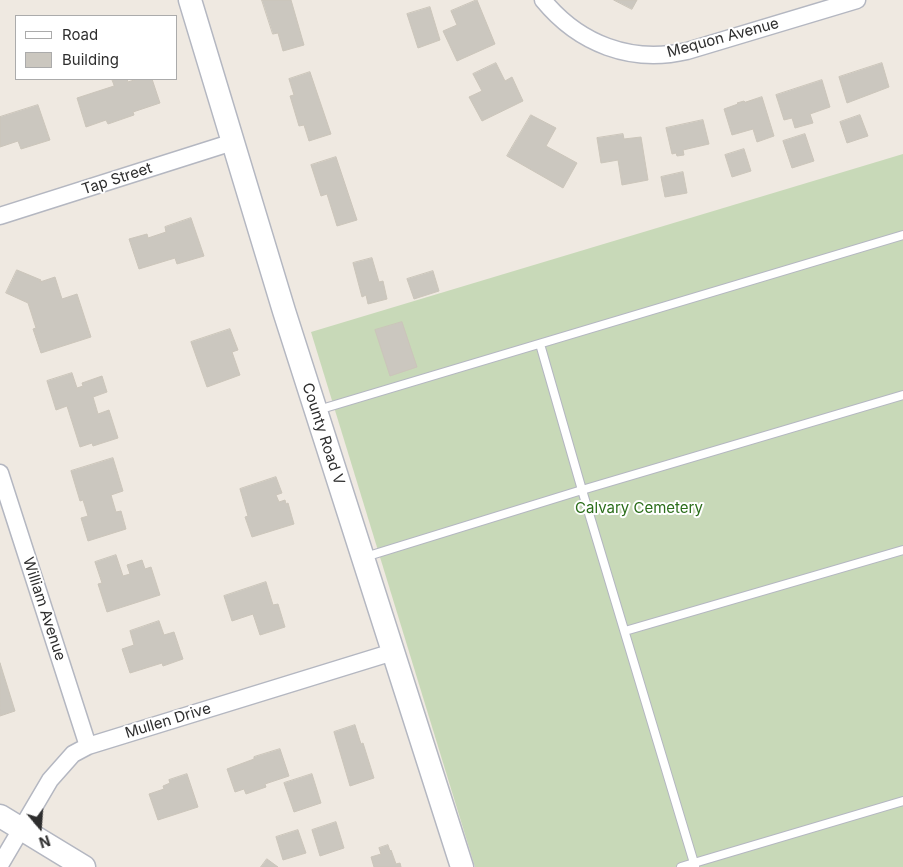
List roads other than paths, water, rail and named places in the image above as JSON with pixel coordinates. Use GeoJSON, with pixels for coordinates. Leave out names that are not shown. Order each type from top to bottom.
{"type":"FeatureCollection","features":[{"type":"Feature","properties":{"kind":"main road","name":"County Road V"},"geometry":{"type":"LineString","coordinates":[[190,0],[281,302],[462,867]]}},
{"type":"Feature","properties":{"kind":"main road"},"geometry":{"type":"LineString","coordinates":[[0,816],[84,867]]}},
{"type":"Feature","properties":{"kind":"street","name":"Mequon Avenue"},"geometry":{"type":"LineString","coordinates":[[543,0],[567,25],[588,38],[619,51],[648,55],[687,52],[850,1]]}},
{"type":"Feature","properties":{"kind":"street","name":"Tap Street"},"geometry":{"type":"LineString","coordinates":[[0,216],[233,142]]}},
{"type":"Feature","properties":{"kind":"street","name":"William Avenue"},"geometry":{"type":"LineString","coordinates":[[0,473],[88,746]]}},
{"type":"Feature","properties":{"kind":"street","name":"Mullen Drive"},"geometry":{"type":"LineString","coordinates":[[0,865],[50,780],[73,754],[88,746],[393,652]]}},
{"type":"Feature","properties":{"kind":"lane"},"geometry":{"type":"LineString","coordinates":[[316,411],[902,238]]}},
{"type":"Feature","properties":{"kind":"lane"},"geometry":{"type":"LineString","coordinates":[[540,344],[695,865]]}},
{"type":"Feature","properties":{"kind":"lane"},"geometry":{"type":"LineString","coordinates":[[363,558],[582,490],[903,395]]}},
{"type":"Feature","properties":{"kind":"lane"},"geometry":{"type":"LineString","coordinates":[[625,632],[903,550]]}},
{"type":"Feature","properties":{"kind":"lane"},"geometry":{"type":"LineString","coordinates":[[681,867],[695,865],[903,801]]}},
{"type":"Feature","properties":{"kind":"park label","name":"Calvary Cemetery"},"geometry":{"type":"Point","coordinates":[639,508]}}]}
